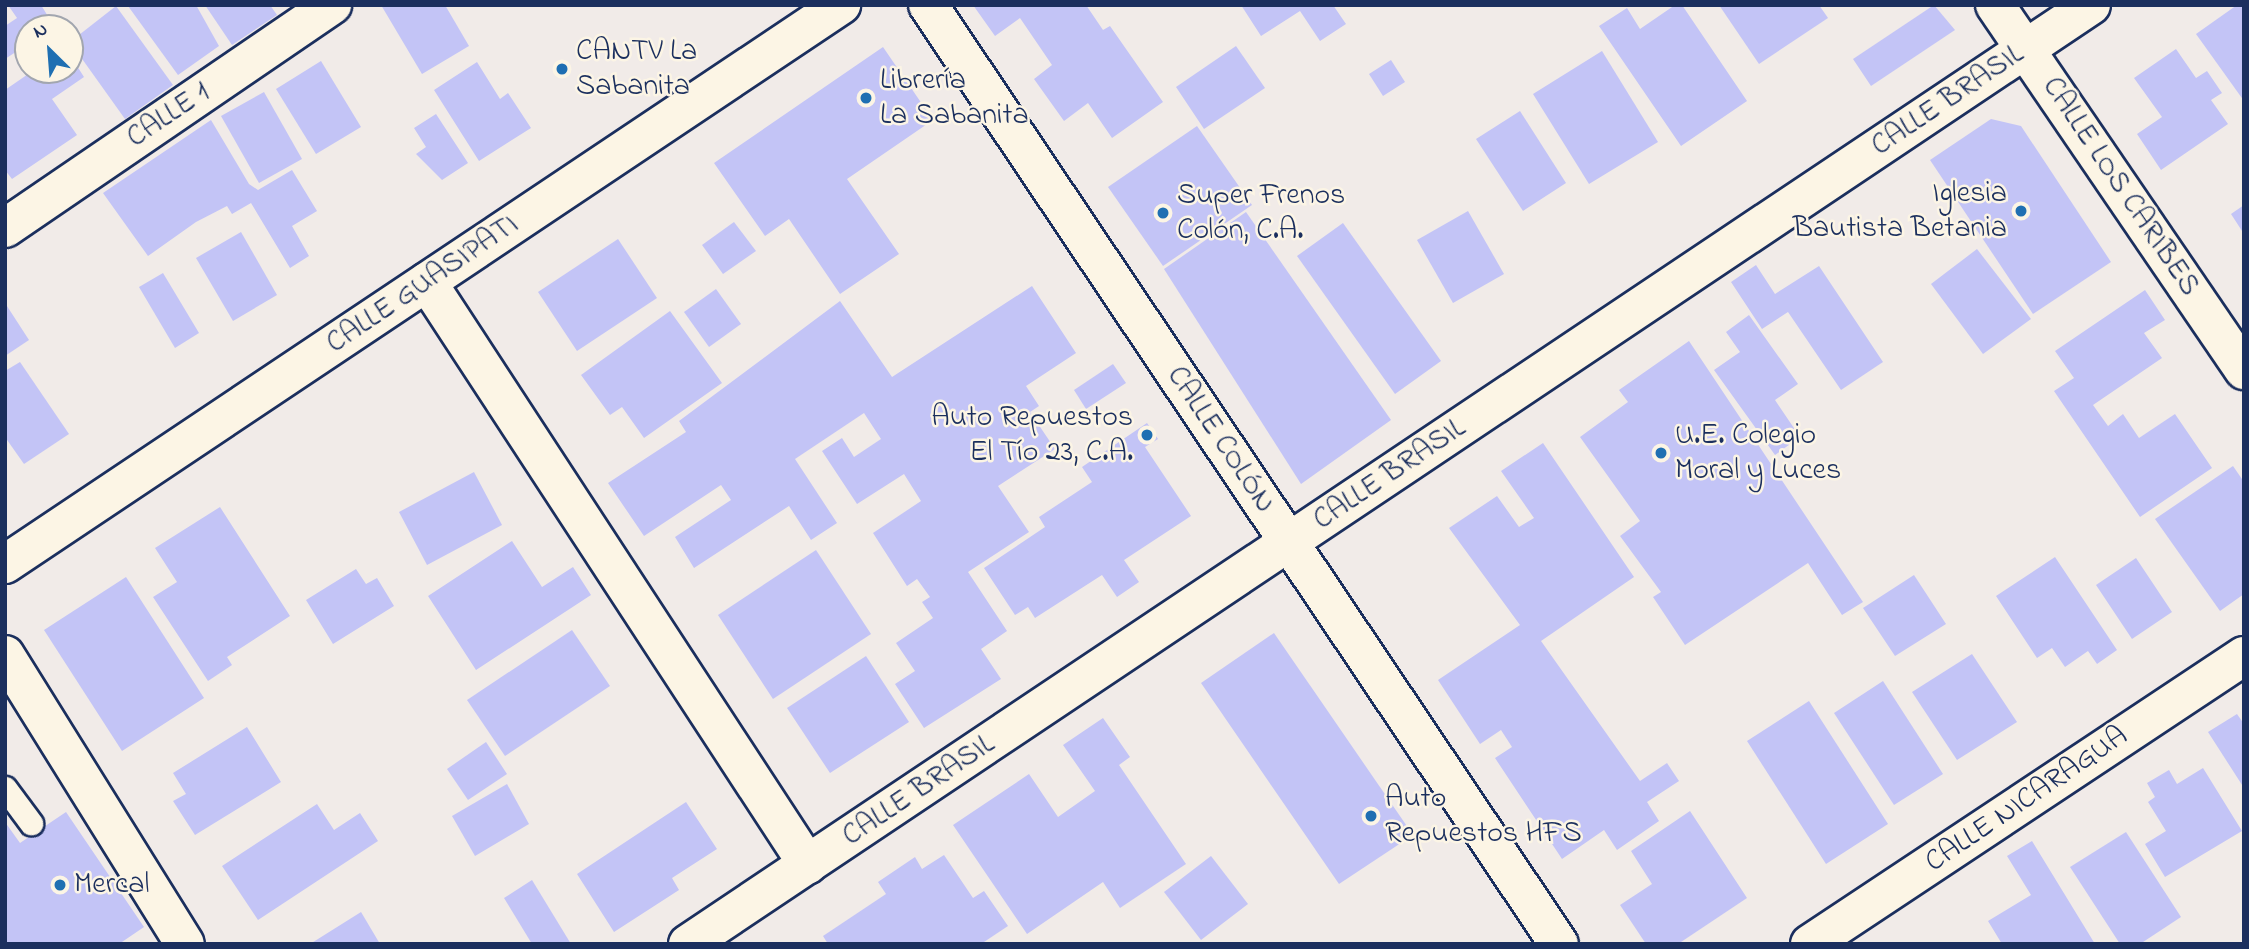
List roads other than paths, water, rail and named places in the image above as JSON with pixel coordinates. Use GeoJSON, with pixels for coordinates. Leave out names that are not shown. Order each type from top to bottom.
{"type":"FeatureCollection","features":[{"type":"Feature","properties":{"kind":"street","name":"CALLE 1"},"geometry":{"type":"LineString","coordinates":[[6,225],[332,5]]}},
{"type":"Feature","properties":{"kind":"street","name":"CALLE GUASIPATI"},"geometry":{"type":"LineString","coordinates":[[5,565],[841,5]]}},
{"type":"Feature","properties":{"kind":"street","name":"CALLE COLÓN"},"geometry":{"type":"LineString","coordinates":[[928,5],[1559,944]]}},
{"type":"Feature","properties":{"kind":"street","name":"CALLE LOS CARIBES"},"geometry":{"type":"LineString","coordinates":[[1995,5],[2244,370]]}},
{"type":"Feature","properties":{"kind":"street","name":"CALLE BRASIL"},"geometry":{"type":"LineString","coordinates":[[688,944],[738,930],[808,864],[2091,5]]}},
{"type":"Feature","properties":{"kind":"street"},"geometry":{"type":"LineString","coordinates":[[427,282],[808,864]]}},
{"type":"Feature","properties":{"kind":"street"},"geometry":{"type":"LineString","coordinates":[[5,655],[185,944]]}},
{"type":"Feature","properties":{"kind":"street","name":"CALLE NICARAGUA"},"geometry":{"type":"LineString","coordinates":[[1810,944],[2244,656]]}},
{"type":"Feature","properties":{"kind":"lane"},"geometry":{"type":"LineString","coordinates":[[5,788],[31,823]]}},
{"type":"Feature","properties":{"kind":"place","name":"CANTV La Sabanita"},"geometry":{"type":"Point","coordinates":[562,69]}},
{"type":"Feature","properties":{"kind":"place","name":"Librería La Sabanita"},"geometry":{"type":"Point","coordinates":[866,98]}},
{"type":"Feature","properties":{"kind":"place","name":"Iglesia Bautista Betania"},"geometry":{"type":"Point","coordinates":[2021,211]}},
{"type":"Feature","properties":{"kind":"place","name":"Super Frenos Colón, C.A."},"geometry":{"type":"Point","coordinates":[1163,213]}},
{"type":"Feature","properties":{"kind":"place","name":"Auto Repuestos El Tío 23, C.A."},"geometry":{"type":"Point","coordinates":[1147,435]}},
{"type":"Feature","properties":{"kind":"place","name":"U.E. Colegio Moral y Luces"},"geometry":{"type":"Point","coordinates":[1661,453]}},
{"type":"Feature","properties":{"kind":"place","name":"Auto Repuestos HFS"},"geometry":{"type":"Point","coordinates":[1371,816]}},
{"type":"Feature","properties":{"kind":"place","name":"Mercal"},"geometry":{"type":"Point","coordinates":[60,885]}}]}
